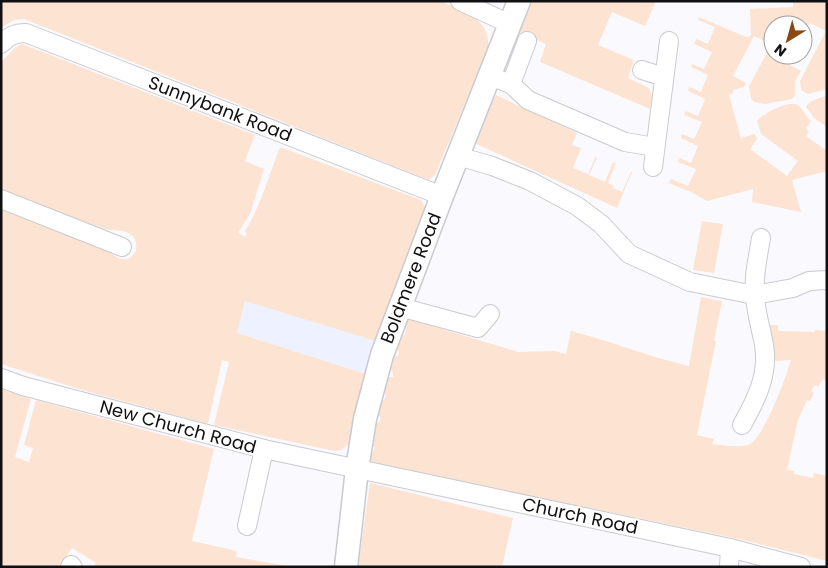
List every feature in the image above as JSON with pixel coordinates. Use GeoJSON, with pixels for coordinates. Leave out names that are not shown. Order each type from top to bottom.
{"type":"FeatureCollection","features":[{"type":"Feature","properties":{"kind":"main road","name":"Boldmere Road"},"geometry":{"type":"LineString","coordinates":[[346,567],[365,419],[382,355],[519,1]]}},
{"type":"Feature","properties":{"kind":"street"},"geometry":{"type":"LineString","coordinates":[[460,1],[510,24]]}},
{"type":"Feature","properties":{"kind":"street","name":"Sunnybank Road"},"geometry":{"type":"LineString","coordinates":[[1,44],[11,35],[26,33],[442,196]]}},
{"type":"Feature","properties":{"kind":"street"},"geometry":{"type":"LineString","coordinates":[[511,84],[527,41]]}},
{"type":"Feature","properties":{"kind":"street"},"geometry":{"type":"LineString","coordinates":[[653,167],[669,41]]}},
{"type":"Feature","properties":{"kind":"street"},"geometry":{"type":"LineString","coordinates":[[642,70],[664,76]]}},
{"type":"Feature","properties":{"kind":"street"},"geometry":{"type":"LineString","coordinates":[[489,76],[511,84],[528,100],[626,142],[655,147]]}},
{"type":"Feature","properties":{"kind":"street"},"geometry":{"type":"LineString","coordinates":[[458,156],[492,166],[530,181],[577,206],[601,224],[622,247],[637,259],[690,282],[754,295],[793,288],[809,281],[827,280]]}},
{"type":"Feature","properties":{"kind":"street"},"geometry":{"type":"LineString","coordinates":[[1,199],[122,247]]}},
{"type":"Feature","properties":{"kind":"street"},"geometry":{"type":"LineString","coordinates":[[742,425],[756,400],[765,371],[764,344],[754,295],[754,277],[760,238]]}},
{"type":"Feature","properties":{"kind":"street"},"geometry":{"type":"LineString","coordinates":[[400,307],[478,328],[490,314]]}},
{"type":"Feature","properties":{"kind":"street","name":"New Church Road"},"geometry":{"type":"LineString","coordinates":[[1,378],[23,386],[264,449],[358,469]]}},
{"type":"Feature","properties":{"kind":"street"},"geometry":{"type":"LineString","coordinates":[[247,526],[264,449]]}},
{"type":"Feature","properties":{"kind":"street","name":"Church Road"},"geometry":{"type":"LineString","coordinates":[[358,469],[730,548],[801,567]]}},
{"type":"Feature","properties":{"kind":"street"},"geometry":{"type":"LineString","coordinates":[[729,567],[730,548]]}},
{"type":"Feature","properties":{"kind":"shaded area"},"geometry":{"type":"Polygon","coordinates":[[[1,1],[440,1],[466,12],[480,23],[485,29],[488,38],[488,48],[435,175],[429,180],[24,19],[14,20],[1,28],[1,1]]]}},
{"type":"Feature","properties":{"kind":"shaded area"},"geometry":{"type":"Polygon","coordinates":[[[531,1],[656,1],[645,26],[612,12],[598,45],[634,60],[628,78],[649,88],[652,96],[650,109],[540,62],[546,44],[517,32],[531,1]]]}},
{"type":"Feature","properties":{"kind":"shaded area"},"geometry":{"type":"Polygon","coordinates":[[[793,1],[827,1],[827,89],[808,94],[801,90],[800,81],[808,65],[813,65],[813,56],[826,31],[813,24],[813,15],[763,15],[763,40],[754,36],[733,76],[746,83],[744,87],[733,90],[733,93],[729,95],[741,138],[755,134],[757,139],[750,149],[787,176],[798,161],[761,134],[757,121],[776,108],[794,104],[800,107],[811,121],[806,129],[809,131],[806,136],[827,151],[827,171],[792,180],[801,212],[752,202],[753,189],[707,201],[669,183],[671,179],[688,186],[696,169],[678,162],[680,158],[691,163],[698,146],[681,138],[682,134],[694,139],[702,122],[684,115],[686,111],[698,116],[705,99],[688,91],[689,87],[701,92],[708,75],[691,67],[692,64],[704,69],[712,52],[694,44],[696,39],[708,44],[715,27],[698,20],[699,17],[746,37],[751,36],[750,9],[793,7],[793,1]]]}},
{"type":"Feature","properties":{"kind":"shaded area"},"geometry":{"type":"Polygon","coordinates":[[[22,44],[255,135],[245,161],[264,169],[250,214],[238,233],[245,237],[247,234],[245,231],[260,201],[280,147],[421,200],[425,207],[375,341],[245,301],[237,333],[366,374],[349,444],[341,450],[334,451],[214,425],[229,362],[222,360],[208,424],[79,389],[1,364],[1,208],[104,247],[118,258],[130,258],[135,253],[136,247],[134,238],[128,233],[102,228],[1,190],[1,62],[15,48],[22,44]]]}},
{"type":"Feature","properties":{"kind":"shaded area"},"geometry":{"type":"Polygon","coordinates":[[[763,60],[763,65],[790,65],[801,71],[795,81],[795,95],[792,99],[765,104],[754,102],[751,99],[749,86],[763,60]]]}},
{"type":"Feature","properties":{"kind":"shaded area"},"geometry":{"type":"Polygon","coordinates":[[[496,95],[577,133],[572,145],[581,148],[573,168],[588,174],[596,156],[597,158],[589,175],[605,182],[613,162],[616,163],[608,183],[614,186],[613,188],[622,192],[632,172],[617,208],[474,143],[487,111],[496,95]]]}},
{"type":"Feature","properties":{"kind":"shaded area"},"geometry":{"type":"Polygon","coordinates":[[[827,96],[827,127],[814,118],[806,107],[812,101],[827,96]]]}},
{"type":"Feature","properties":{"kind":"shaded area"},"geometry":{"type":"Polygon","coordinates":[[[702,221],[723,224],[714,273],[693,270],[702,221]]]}},
{"type":"Feature","properties":{"kind":"shaded area"},"geometry":{"type":"Polygon","coordinates":[[[701,297],[722,301],[697,435],[714,439],[712,444],[747,445],[760,433],[767,421],[791,360],[773,361],[768,325],[778,325],[778,331],[827,331],[827,381],[823,379],[818,387],[815,385],[811,391],[814,393],[810,401],[807,400],[798,420],[787,470],[794,471],[794,474],[813,478],[814,473],[827,476],[827,561],[739,539],[369,462],[370,452],[373,452],[375,447],[372,446],[376,422],[379,423],[381,417],[377,416],[381,400],[384,400],[386,395],[383,392],[387,377],[393,377],[391,370],[394,357],[398,356],[399,351],[397,350],[401,336],[405,335],[406,329],[403,327],[405,318],[518,352],[554,351],[566,354],[571,331],[689,366],[701,297]]]}},
{"type":"Feature","properties":{"kind":"shaded area"},"geometry":{"type":"Polygon","coordinates":[[[245,301],[375,341],[366,374],[237,333],[245,301]]]}},
{"type":"Feature","properties":{"kind":"shaded area"},"geometry":{"type":"Polygon","coordinates":[[[1,389],[31,399],[15,457],[29,462],[33,448],[24,445],[36,400],[214,449],[192,541],[237,551],[236,557],[293,567],[94,567],[96,563],[72,548],[59,567],[1,567],[1,389]]]}},
{"type":"Feature","properties":{"kind":"shaded area"},"geometry":{"type":"Polygon","coordinates":[[[370,483],[513,518],[502,567],[358,567],[370,483]]]}}]}
